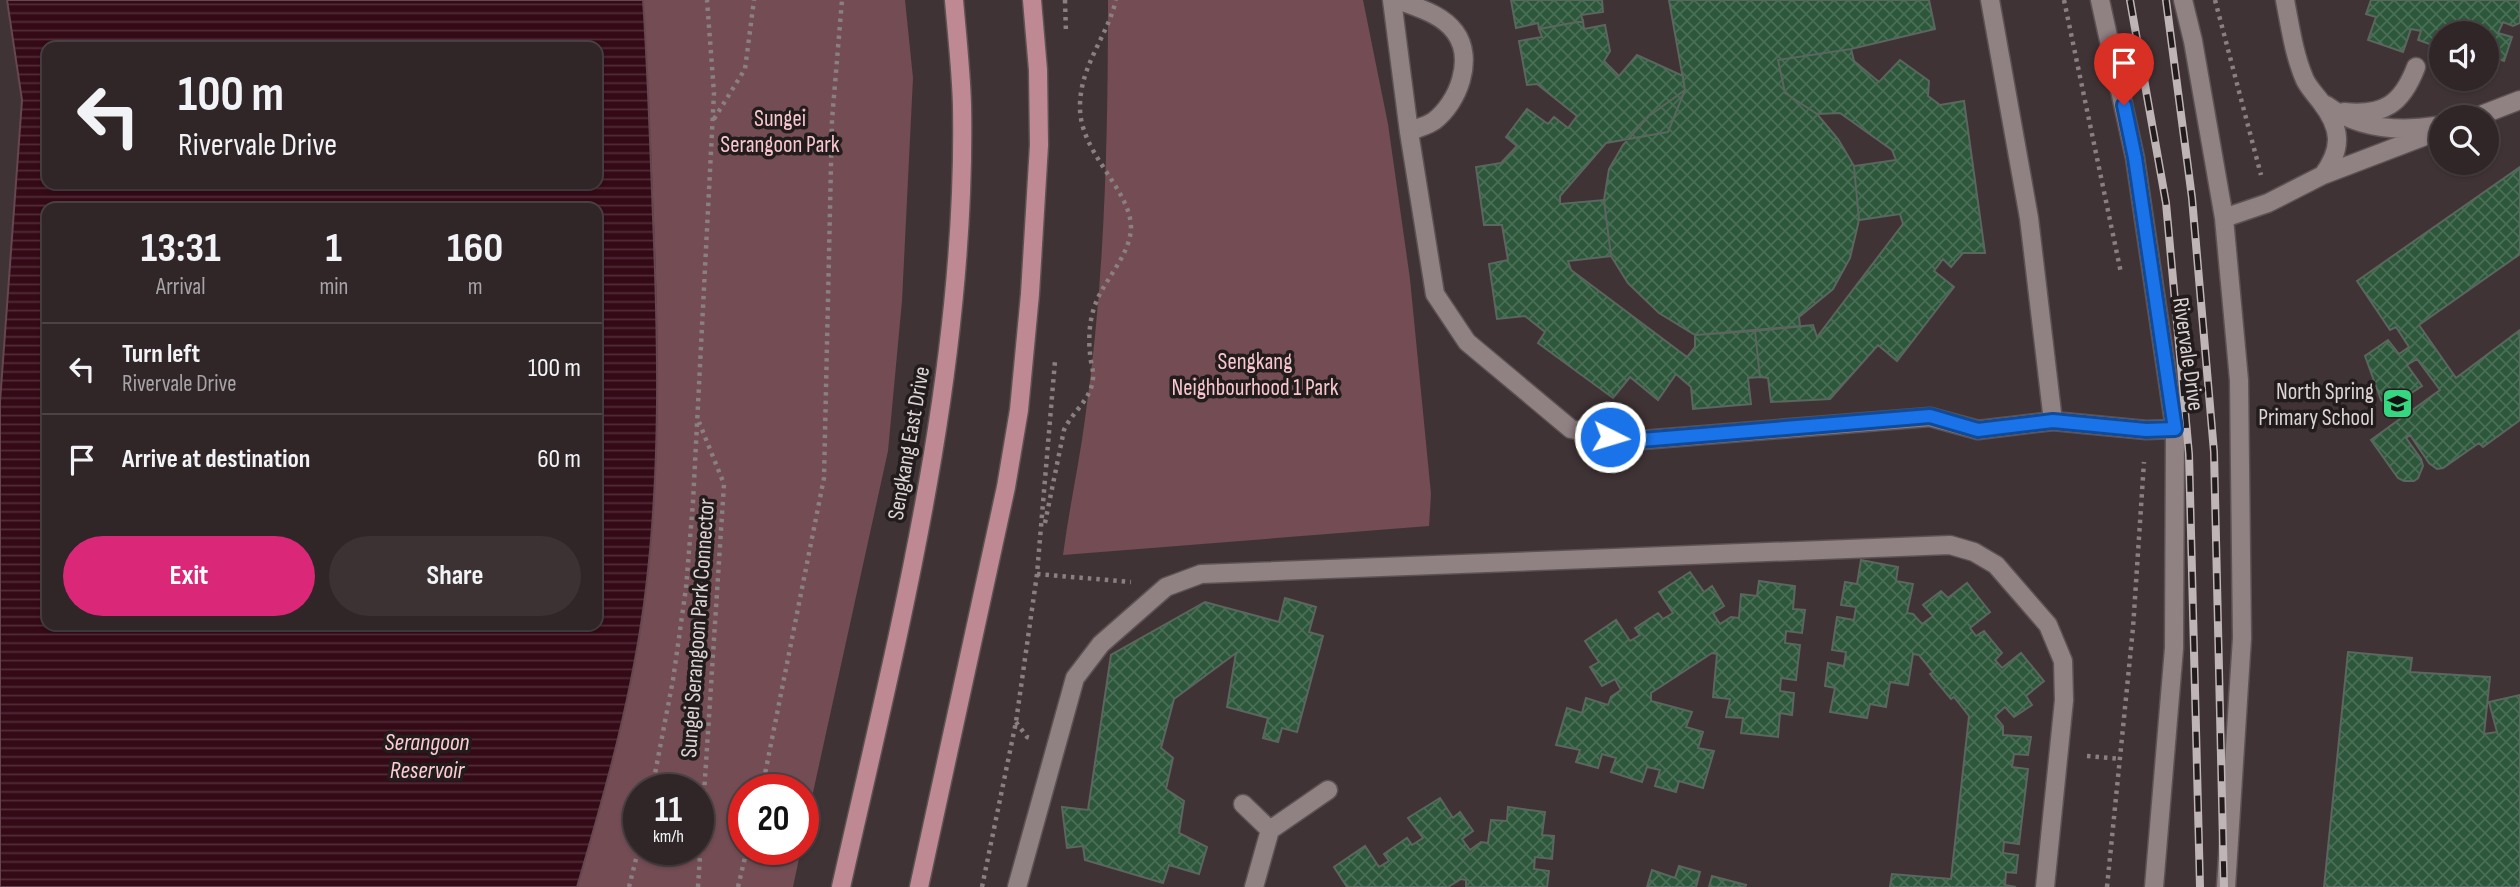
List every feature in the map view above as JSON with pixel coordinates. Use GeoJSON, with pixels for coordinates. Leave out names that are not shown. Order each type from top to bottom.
{"type":"FeatureCollection","features":[{"type":"Feature","properties":{"kind":"main road","name":"Sengkang East Drive"},"geometry":{"type":"LineString","coordinates":[[841,887],[917,537],[936,442],[947,358],[956,281],[962,141],[960,66],[954,0]]}},
{"type":"Feature","properties":{"kind":"main road"},"geometry":{"type":"LineString","coordinates":[[919,887],[1000,514],[1019,410],[1030,295],[1039,145],[1038,70],[1032,0]]}},
{"type":"Feature","properties":{"kind":"street"},"geometry":{"type":"LineString","coordinates":[[1392,0],[1409,132],[1435,294],[1467,342],[1572,429],[1629,441],[1930,416],[1978,430],[2053,421],[2146,430],[2175,429]]}},
{"type":"Feature","properties":{"kind":"street"},"geometry":{"type":"LineString","coordinates":[[1398,0],[1439,17],[1456,33],[1463,54],[1462,76],[1454,98],[1434,121],[1409,132]]}},
{"type":"Feature","properties":{"kind":"street"},"geometry":{"type":"LineString","coordinates":[[1990,0],[2029,218],[2053,421]]}},
{"type":"Feature","properties":{"kind":"street","name":"Rivervale Drive"},"geometry":{"type":"LineString","coordinates":[[2100,0],[2135,158],[2175,429],[2174,648],[2154,887]]}},
{"type":"Feature","properties":{"kind":"street","name":"Rivervale Drive"},"geometry":{"type":"LineString","coordinates":[[2183,0],[2193,41],[2224,218],[2239,380],[2242,638],[2225,887]]}},
{"type":"Feature","properties":{"kind":"street"},"geometry":{"type":"LineString","coordinates":[[2284,0],[2306,82],[2336,127],[2339,141],[2323,176]]}},
{"type":"Feature","properties":{"kind":"street"},"geometry":{"type":"LineString","coordinates":[[2320,101],[2344,112],[2358,113],[2388,107],[2401,97],[2416,67]]}},
{"type":"Feature","properties":{"kind":"street"},"geometry":{"type":"LineString","coordinates":[[2499,108],[2520,100]]}},
{"type":"Feature","properties":{"kind":"street"},"geometry":{"type":"LineString","coordinates":[[2320,101],[2340,115],[2374,127],[2393,129],[2429,126]]}},
{"type":"Feature","properties":{"kind":"street"},"geometry":{"type":"LineString","coordinates":[[2224,218],[2268,203],[2323,176],[2429,135]]}},
{"type":"Feature","properties":{"kind":"street"},"geometry":{"type":"LineString","coordinates":[[1017,887],[1075,678],[1101,644],[1166,587],[1201,574],[1950,545],[1975,552],[1996,565],[2048,625],[2063,661],[2064,700],[2045,887]]}},
{"type":"Feature","properties":{"kind":"street"},"geometry":{"type":"LineString","coordinates":[[1254,887],[1270,830],[1328,790]]}},
{"type":"Feature","properties":{"kind":"street"},"geometry":{"type":"LineString","coordinates":[[1243,804],[1270,830]]}},
{"type":"Feature","properties":{"kind":"path","name":"Sungei Serangoon Park Connector"},"geometry":{"type":"LineString","coordinates":[[655,774],[673,680],[686,588],[714,93],[707,0]]}},
{"type":"Feature","properties":{"kind":"path"},"geometry":{"type":"LineString","coordinates":[[712,122],[745,69],[754,0]]}},
{"type":"Feature","properties":{"kind":"path"},"geometry":{"type":"LineString","coordinates":[[765,774],[824,478],[832,120],[842,0]]}},
{"type":"Feature","properties":{"kind":"path"},"geometry":{"type":"LineString","coordinates":[[982,887],[1016,722],[1040,547],[1064,430],[1084,401],[1093,380],[1089,335],[1094,307],[1123,253],[1131,230],[1127,209],[1090,146],[1080,114],[1081,88],[1085,74],[1106,30],[1116,0]]}},
{"type":"Feature","properties":{"kind":"path"},"geometry":{"type":"LineString","coordinates":[[2215,0],[2268,203]]}},
{"type":"Feature","properties":{"kind":"path","name":"Sungei Serangoon Park Connector"},"geometry":{"type":"LineString","coordinates":[[697,418],[724,484],[698,887]]}},
{"type":"Feature","properties":{"kind":"path"},"geometry":{"type":"LineString","coordinates":[[1037,574],[1131,582]]}},
{"type":"Feature","properties":{"kind":"path"},"geometry":{"type":"LineString","coordinates":[[2094,757],[2121,760]]}},
{"type":"Feature","properties":{"kind":"path"},"geometry":{"type":"LineString","coordinates":[[629,887],[634,865]]}},
{"type":"Feature","properties":{"kind":"path"},"geometry":{"type":"LineString","coordinates":[[738,887],[743,865]]}},
{"type":"Feature","properties":{"kind":"green space","name":"Sungei Serangoon Park"},"geometry":{"type":"Polygon","coordinates":[[[643,0],[905,0],[913,78],[902,301],[888,451],[817,774],[728,774],[728,865],[798,865],[793,887],[577,887],[626,701],[646,588],[654,497],[658,360],[643,0]]]}},
{"type":"Feature","properties":{"kind":"green space","name":"Sengkang Neighbourhood 1 Park"},"geometry":{"type":"Polygon","coordinates":[[[1108,0],[1363,0],[1388,124],[1410,279],[1431,494],[1429,526],[1063,555],[1085,419],[1097,315],[1106,157],[1108,0]]]}},
{"type":"Feature","properties":{"kind":"water","name":"Serangoon Reservoir"},"geometry":{"type":"Polygon","coordinates":[[[7,0],[643,0],[657,356],[651,542],[641,626],[627,701],[577,887],[0,887],[0,402],[22,100],[7,0]]]}},
{"type":"Feature","properties":{"kind":"building"},"geometry":{"type":"Polygon","coordinates":[[[1511,0],[1602,0],[1603,12],[1581,15],[1583,21],[1539,29],[1538,23],[1516,28],[1511,0]]]}},
{"type":"Feature","properties":{"kind":"building"},"geometry":{"type":"Polygon","coordinates":[[[1669,0],[1929,0],[1935,29],[1851,49],[1778,60],[1785,93],[1817,114],[1838,139],[1854,166],[1859,220],[1850,258],[1833,289],[1799,317],[1800,326],[1695,335],[1659,313],[1628,283],[1611,256],[1604,200],[1609,169],[1623,145],[1649,116],[1685,90],[1669,0]]]}},
{"type":"Feature","properties":{"kind":"building"},"geometry":{"type":"Polygon","coordinates":[[[2371,0],[2520,0],[2520,23],[2513,26],[2503,22],[2499,31],[2499,21],[2429,21],[2429,44],[2418,40],[2421,31],[2411,29],[2403,52],[2368,40],[2376,17],[2366,14],[2371,0]]]}},
{"type":"Feature","properties":{"kind":"building"},"geometry":{"type":"Polygon","coordinates":[[[1583,21],[1584,29],[1605,25],[1610,51],[1604,61],[1619,76],[1637,55],[1683,76],[1685,90],[1668,132],[1606,143],[1560,196],[1560,204],[1604,200],[1611,256],[1568,261],[1571,270],[1687,357],[1695,347],[1695,335],[1755,331],[1760,377],[1748,378],[1751,404],[1693,409],[1691,387],[1676,374],[1658,400],[1630,377],[1613,398],[1538,343],[1545,332],[1525,316],[1497,319],[1489,264],[1508,260],[1502,225],[1484,225],[1476,167],[1501,163],[1517,146],[1506,137],[1527,109],[1548,124],[1554,117],[1568,128],[1577,116],[1537,84],[1527,85],[1519,41],[1542,37],[1539,29],[1583,21]]]}},
{"type":"Feature","properties":{"kind":"building"},"geometry":{"type":"Polygon","coordinates":[[[2499,33],[2512,37],[2504,61],[2499,59],[2499,33]]]}},
{"type":"Feature","properties":{"kind":"building"},"geometry":{"type":"Polygon","coordinates":[[[1851,49],[1854,61],[1879,82],[1900,60],[1929,81],[1928,96],[1940,105],[1964,101],[1985,253],[1963,253],[1951,267],[1943,259],[1934,271],[1954,287],[1897,361],[1878,345],[1830,399],[1771,402],[1768,378],[1760,377],[1755,331],[1813,325],[1817,337],[1903,224],[1900,214],[1859,220],[1854,166],[1896,160],[1892,150],[1840,113],[1817,114],[1785,93],[1778,60],[1851,49]]]}},
{"type":"Feature","properties":{"kind":"building"},"geometry":{"type":"Polygon","coordinates":[[[2520,167],[2520,254],[2419,325],[2456,378],[2520,330],[2520,420],[2483,447],[2479,443],[2443,468],[2437,469],[2429,463],[2410,435],[2406,438],[2423,466],[2418,478],[2404,481],[2398,478],[2371,440],[2440,390],[2417,359],[2407,365],[2422,386],[2396,403],[2385,403],[2381,400],[2365,356],[2388,340],[2399,354],[2409,347],[2396,327],[2390,330],[2357,281],[2520,167]]]}},
{"type":"Feature","properties":{"kind":"building"},"geometry":{"type":"Polygon","coordinates":[[[1861,560],[1898,567],[1896,581],[1913,584],[1907,613],[1913,614],[1922,624],[1933,616],[1923,605],[1941,591],[1948,598],[1967,583],[1990,612],[1970,628],[1976,636],[1984,631],[2002,653],[1995,660],[2002,668],[2021,653],[2044,681],[2026,696],[2032,705],[2014,717],[2005,707],[1995,716],[2003,726],[2003,735],[2031,737],[2028,755],[2014,754],[2012,767],[2028,769],[2019,844],[2004,842],[2003,853],[2018,855],[2016,873],[2006,872],[2005,885],[2016,887],[1890,887],[1892,874],[1951,879],[1969,716],[1930,674],[1933,672],[1919,655],[1913,654],[1908,685],[1890,682],[1886,707],[1870,704],[1867,718],[1830,712],[1835,688],[1825,686],[1828,663],[1844,666],[1846,652],[1832,650],[1837,617],[1854,620],[1856,607],[1841,605],[1845,582],[1857,584],[1861,560]]]}},
{"type":"Feature","properties":{"kind":"building"},"geometry":{"type":"Polygon","coordinates":[[[1690,572],[1704,592],[1712,586],[1724,606],[1713,613],[1720,624],[1731,617],[1739,618],[1741,594],[1757,596],[1759,581],[1795,586],[1793,609],[1805,610],[1802,633],[1786,631],[1785,643],[1800,645],[1796,680],[1781,678],[1780,691],[1794,693],[1792,715],[1780,713],[1778,737],[1741,733],[1743,718],[1726,717],[1730,699],[1713,697],[1717,654],[1712,653],[1651,693],[1651,701],[1692,712],[1686,727],[1703,732],[1698,748],[1714,751],[1703,788],[1679,781],[1676,792],[1655,786],[1660,770],[1647,767],[1642,782],[1611,772],[1616,758],[1602,754],[1598,768],[1576,762],[1580,750],[1556,745],[1567,708],[1582,713],[1586,698],[1608,705],[1611,697],[1621,690],[1615,679],[1602,686],[1590,667],[1599,662],[1585,641],[1616,620],[1630,641],[1640,635],[1635,628],[1658,613],[1663,619],[1673,613],[1659,592],[1690,572]]]}},
{"type":"Feature","properties":{"kind":"building"},"geometry":{"type":"Polygon","coordinates":[[[1285,598],[1316,607],[1309,632],[1323,636],[1297,732],[1282,728],[1278,742],[1263,738],[1268,718],[1227,707],[1236,653],[1174,699],[1161,748],[1173,758],[1166,789],[1184,801],[1179,833],[1207,847],[1199,874],[1169,865],[1163,883],[1085,860],[1083,846],[1067,848],[1062,807],[1088,810],[1111,655],[1205,602],[1279,622],[1285,598]]]}},
{"type":"Feature","properties":{"kind":"building"},"geometry":{"type":"Polygon","coordinates":[[[2348,652],[2412,658],[2410,672],[2490,677],[2484,734],[2497,732],[2489,702],[2520,695],[2520,887],[2324,887],[2348,652]]]}},
{"type":"Feature","properties":{"kind":"building"},"geometry":{"type":"Polygon","coordinates":[[[1440,798],[1453,818],[1460,812],[1473,831],[1462,839],[1470,850],[1481,842],[1488,843],[1491,820],[1507,821],[1508,807],[1545,812],[1542,835],[1554,836],[1552,859],[1535,857],[1534,869],[1549,871],[1547,887],[1466,887],[1466,880],[1461,879],[1448,887],[1347,887],[1334,867],[1365,846],[1379,867],[1389,861],[1384,854],[1407,838],[1412,845],[1423,838],[1408,818],[1440,798]]]}},
{"type":"Feature","properties":{"kind":"building"},"geometry":{"type":"Polygon","coordinates":[[[1679,866],[1700,872],[1696,887],[1647,887],[1652,870],[1675,878],[1679,866]]]}},
{"type":"Feature","properties":{"kind":"building"},"geometry":{"type":"Polygon","coordinates":[[[1712,876],[1746,885],[1709,887],[1712,876]]]}},
{"type":"Feature","properties":{"kind":"railway"},"geometry":{"type":"LineString","coordinates":[[2130,0],[2166,203],[2189,454],[2200,887]]}},
{"type":"Feature","properties":{"kind":"railway"},"geometry":{"type":"LineString","coordinates":[[2166,0],[2192,198],[2214,452],[2224,887]]}},
{"type":"Feature","properties":{"kind":"place","name":"North Spring Primary School"},"geometry":{"type":"Point","coordinates":[2397,404]}},
{"type":"Feature","properties":{"kind":"route"},"geometry":{"type":"LineString","coordinates":[[1610,437],[1629,441],[1930,416],[1978,430],[2053,421],[2146,430],[2175,429],[2135,158],[2124,105]]}}]}
